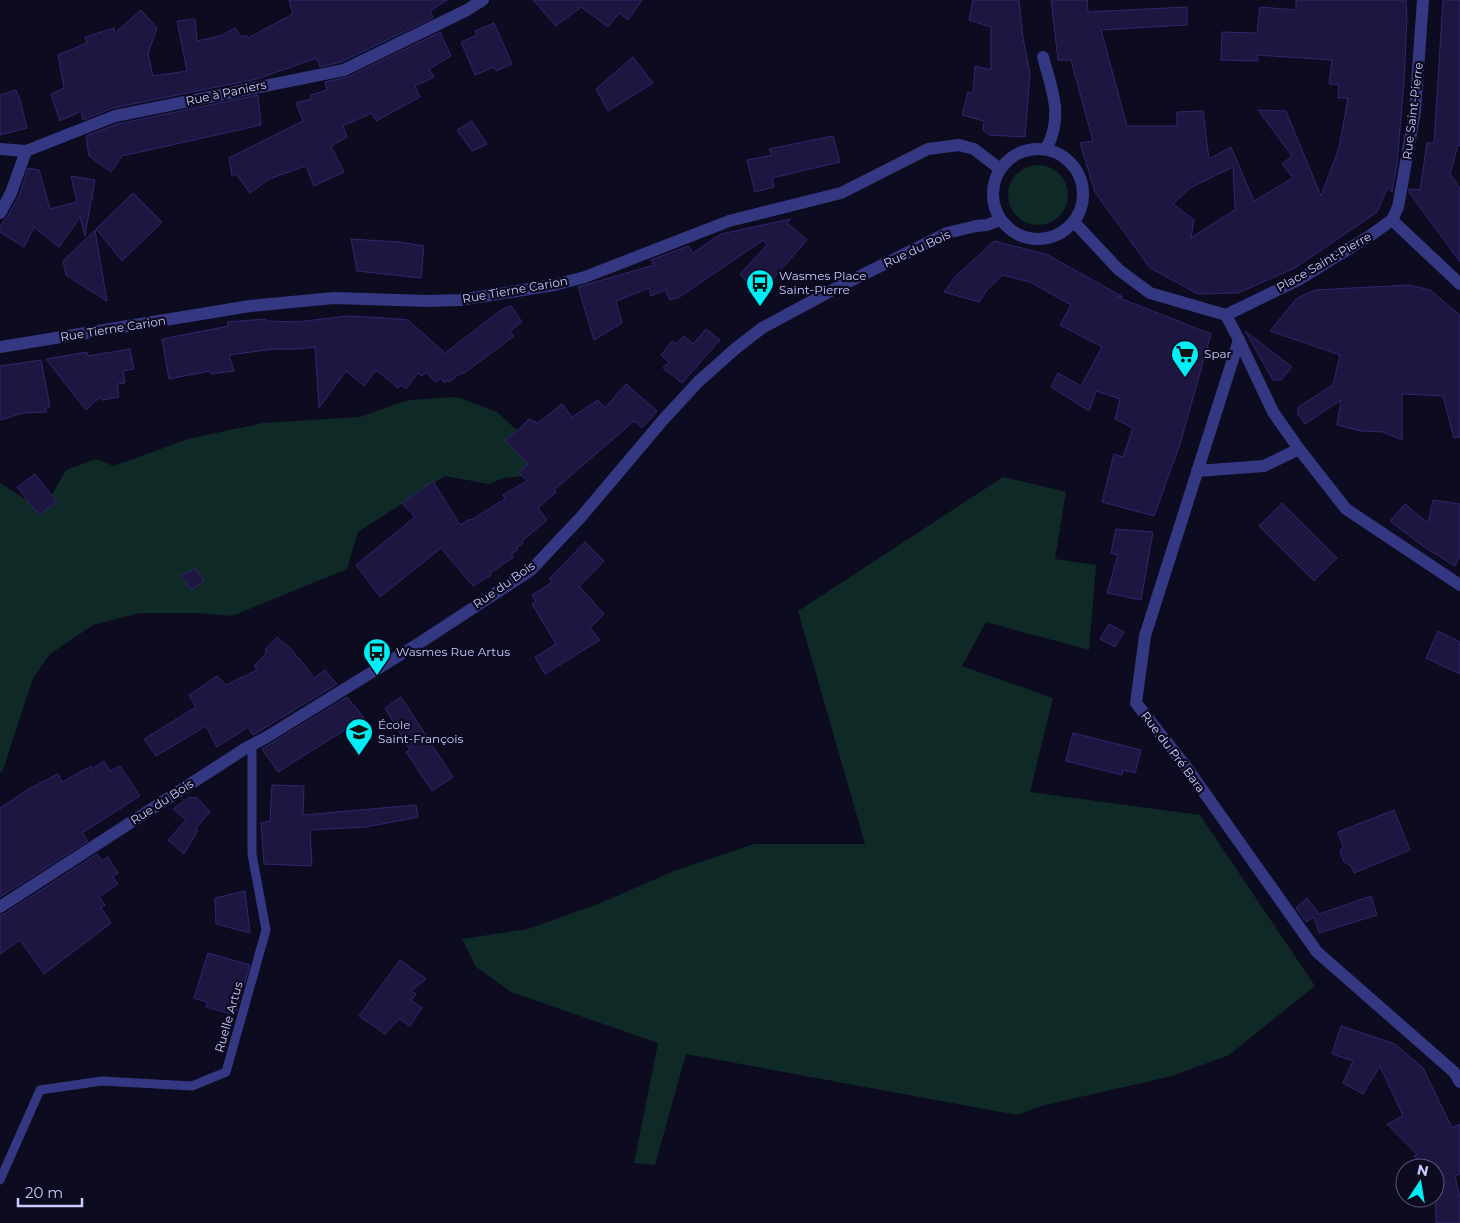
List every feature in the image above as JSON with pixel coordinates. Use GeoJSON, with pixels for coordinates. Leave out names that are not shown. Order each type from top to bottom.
{"type":"FeatureCollection","features":[{"type":"Feature","properties":{"kind":"street","name":"Rue à Paniers"},"geometry":{"type":"LineString","coordinates":[[26,151],[115,116],[344,70],[467,10],[482,0]]}},
{"type":"Feature","properties":{"kind":"street","name":"Rue Saint-Pierre"},"geometry":{"type":"LineString","coordinates":[[1392,220],[1398,207],[1415,111],[1423,0]]}},
{"type":"Feature","properties":{"kind":"street"},"geometry":{"type":"LineString","coordinates":[[1043,57],[1055,102],[1054,130],[1046,149]]}},
{"type":"Feature","properties":{"kind":"street","name":"Rue Tierne Carion"},"geometry":{"type":"LineString","coordinates":[[0,346],[250,306],[334,298],[460,300],[554,285],[585,277],[728,221],[841,193],[928,149],[959,145],[974,149],[1000,169]]}},
{"type":"Feature","properties":{"kind":"street"},"geometry":{"type":"LineString","coordinates":[[0,148],[26,151],[11,193],[0,213]]}},
{"type":"Feature","properties":{"kind":"street"},"geometry":{"type":"LineString","coordinates":[[1032,149],[1046,149],[1060,155],[1073,165],[1081,179],[1084,195],[1075,223],[1062,233],[1050,238],[1037,240],[1025,238],[1014,233],[1000,220],[992,194],[994,182],[1000,169],[1018,153],[1032,149]]}},
{"type":"Feature","properties":{"kind":"street","name":"Rue du Bois"},"geometry":{"type":"LineString","coordinates":[[0,907],[252,745],[421,642],[531,570],[581,517],[657,427],[698,382],[762,328],[848,282],[947,233],[987,225],[1000,220]]}},
{"type":"Feature","properties":{"kind":"street"},"geometry":{"type":"LineString","coordinates":[[1392,220],[1460,284]]}},
{"type":"Feature","properties":{"kind":"street","name":"Place Saint-Pierre"},"geometry":{"type":"LineString","coordinates":[[1226,315],[1300,279],[1392,220]]}},
{"type":"Feature","properties":{"kind":"street"},"geometry":{"type":"LineString","coordinates":[[1075,223],[1119,270],[1150,293],[1226,315],[1273,412],[1346,509],[1460,585]]}},
{"type":"Feature","properties":{"kind":"street","name":"Rue du Pré Bara"},"geometry":{"type":"LineString","coordinates":[[1239,340],[1145,636],[1136,702],[1187,768],[1317,952],[1454,1072],[1460,1082]]}},
{"type":"Feature","properties":{"kind":"street"},"geometry":{"type":"LineString","coordinates":[[1197,471],[1264,466],[1299,449]]}},
{"type":"Feature","properties":{"kind":"lane","name":"Ruelle Artus"},"geometry":{"type":"LineString","coordinates":[[0,1180],[40,1090],[102,1081],[192,1086],[226,1072],[266,930],[252,854],[252,745]]}},
{"type":"Feature","properties":{"kind":"green space"},"geometry":{"type":"Polygon","coordinates":[[[1038,165],[1055,170],[1063,178],[1068,195],[1063,212],[1055,220],[1038,225],[1021,220],[1013,212],[1008,195],[1013,178],[1021,170],[1038,165]]]}},
{"type":"Feature","properties":{"kind":"green space"},"geometry":{"type":"Polygon","coordinates":[[[457,397],[497,412],[528,440],[536,475],[504,478],[489,484],[445,476],[358,532],[347,569],[232,616],[197,613],[140,613],[93,625],[50,654],[33,678],[3,770],[0,773],[0,483],[43,510],[66,470],[96,459],[114,466],[188,439],[263,423],[360,417],[408,400],[457,397]]]}},
{"type":"Feature","properties":{"kind":"green space"},"geometry":{"type":"Polygon","coordinates":[[[1003,477],[1066,492],[1055,559],[1096,565],[1089,650],[986,622],[962,666],[1053,698],[1030,792],[1200,815],[1315,986],[1229,1055],[1172,1076],[1041,1106],[1017,1115],[686,1054],[655,1165],[634,1163],[658,1043],[511,992],[476,967],[462,939],[528,929],[598,904],[674,871],[754,844],[865,844],[798,611],[1003,477]]]}},
{"type":"Feature","properties":{"kind":"building"},"geometry":{"type":"Polygon","coordinates":[[[289,0],[447,0],[430,11],[433,18],[341,62],[320,67],[317,58],[257,79],[113,108],[83,120],[81,111],[60,121],[51,94],[64,88],[58,55],[87,43],[85,37],[114,28],[115,33],[141,10],[157,28],[148,53],[153,76],[187,71],[177,21],[195,19],[197,41],[220,36],[235,28],[241,37],[246,35],[248,38],[293,14],[289,0]]]}},
{"type":"Feature","properties":{"kind":"building"},"geometry":{"type":"Polygon","coordinates":[[[533,0],[642,0],[628,20],[619,13],[608,27],[581,7],[556,26],[533,0]]]}},
{"type":"Feature","properties":{"kind":"building"},"geometry":{"type":"Polygon","coordinates":[[[973,0],[1019,0],[1023,38],[1030,73],[1025,137],[989,135],[983,130],[984,121],[962,115],[968,92],[973,94],[975,66],[991,70],[991,27],[969,20],[973,0]]]}},
{"type":"Feature","properties":{"kind":"building"},"geometry":{"type":"Polygon","coordinates":[[[1051,0],[1087,0],[1088,12],[1187,7],[1187,25],[1101,30],[1127,126],[1177,126],[1177,112],[1203,111],[1209,159],[1231,147],[1254,201],[1293,178],[1282,164],[1292,156],[1258,110],[1286,111],[1321,196],[1339,148],[1348,98],[1338,98],[1339,85],[1329,84],[1332,60],[1257,55],[1258,61],[1221,60],[1222,32],[1257,33],[1260,7],[1296,10],[1296,0],[1406,0],[1404,83],[1397,164],[1392,192],[1388,187],[1377,212],[1295,268],[1238,293],[1198,294],[1150,268],[1095,192],[1080,143],[1093,141],[1071,60],[1058,60],[1051,0]],[[1233,167],[1190,188],[1173,204],[1194,220],[1191,238],[1236,209],[1233,167]]]}},
{"type":"Feature","properties":{"kind":"building"},"geometry":{"type":"Polygon","coordinates":[[[1443,0],[1460,0],[1460,146],[1458,145],[1450,174],[1460,188],[1460,262],[1409,192],[1409,189],[1420,190],[1427,143],[1434,143],[1443,0]]]}},
{"type":"Feature","properties":{"kind":"building"},"geometry":{"type":"Polygon","coordinates":[[[494,23],[512,64],[496,71],[494,67],[475,75],[461,42],[477,35],[475,31],[494,23]]]}},
{"type":"Feature","properties":{"kind":"building"},"geometry":{"type":"Polygon","coordinates":[[[440,32],[451,56],[429,69],[434,77],[415,86],[420,97],[376,121],[372,113],[343,126],[347,137],[331,146],[344,172],[314,186],[306,166],[269,179],[250,193],[236,174],[232,176],[229,158],[303,121],[296,103],[311,99],[311,95],[327,90],[325,82],[348,77],[440,32]]]}},
{"type":"Feature","properties":{"kind":"building"},"geometry":{"type":"Polygon","coordinates":[[[633,57],[653,83],[608,111],[596,89],[633,57]]]}},
{"type":"Feature","properties":{"kind":"building"},"geometry":{"type":"Polygon","coordinates":[[[16,90],[27,128],[0,135],[0,95],[16,90]]]}},
{"type":"Feature","properties":{"kind":"building"},"geometry":{"type":"Polygon","coordinates":[[[258,95],[261,125],[122,156],[111,172],[89,156],[86,136],[117,124],[258,95]]]}},
{"type":"Feature","properties":{"kind":"building"},"geometry":{"type":"Polygon","coordinates":[[[472,121],[487,144],[472,151],[457,130],[472,121]]]}},
{"type":"Feature","properties":{"kind":"building"},"geometry":{"type":"Polygon","coordinates":[[[833,136],[840,162],[772,178],[774,187],[755,192],[747,160],[772,155],[769,149],[833,136]]]}},
{"type":"Feature","properties":{"kind":"building"},"geometry":{"type":"Polygon","coordinates":[[[28,168],[39,170],[50,209],[77,202],[71,176],[95,180],[85,236],[80,217],[59,247],[34,227],[24,247],[0,232],[0,227],[19,196],[28,168]]]}},
{"type":"Feature","properties":{"kind":"building"},"geometry":{"type":"Polygon","coordinates":[[[133,193],[162,222],[122,261],[96,229],[133,193]]]}},
{"type":"Feature","properties":{"kind":"building"},"geometry":{"type":"Polygon","coordinates":[[[791,219],[787,223],[807,240],[758,296],[740,274],[767,245],[763,240],[678,298],[670,300],[665,290],[651,296],[649,288],[616,301],[622,323],[594,340],[578,287],[654,265],[651,260],[688,246],[693,253],[721,234],[791,219]]]}},
{"type":"Feature","properties":{"kind":"building"},"geometry":{"type":"Polygon","coordinates":[[[95,230],[107,301],[66,275],[63,261],[95,230]]]}},
{"type":"Feature","properties":{"kind":"building"},"geometry":{"type":"Polygon","coordinates":[[[351,239],[399,242],[424,246],[421,278],[357,271],[351,239]]]}},
{"type":"Feature","properties":{"kind":"building"},"geometry":{"type":"Polygon","coordinates":[[[994,241],[1046,254],[1123,297],[1117,297],[1211,334],[1180,444],[1154,516],[1102,502],[1114,454],[1123,457],[1133,428],[1115,419],[1120,399],[1096,391],[1089,411],[1051,387],[1058,373],[1081,386],[1102,347],[1060,325],[1071,305],[1030,282],[1002,275],[988,289],[979,302],[944,292],[955,277],[994,241]]]}},
{"type":"Feature","properties":{"kind":"building"},"geometry":{"type":"Polygon","coordinates":[[[1409,285],[1430,290],[1460,315],[1460,437],[1454,438],[1443,396],[1402,394],[1402,440],[1383,432],[1361,431],[1337,425],[1341,400],[1305,424],[1298,414],[1298,407],[1333,385],[1340,355],[1270,331],[1296,299],[1315,290],[1409,285]]]}},
{"type":"Feature","properties":{"kind":"building"},"geometry":{"type":"Polygon","coordinates":[[[511,306],[522,322],[510,331],[514,336],[463,374],[462,372],[449,382],[448,380],[444,383],[441,378],[435,382],[426,372],[422,376],[418,373],[406,389],[401,385],[398,388],[376,370],[364,386],[346,371],[319,408],[315,347],[274,349],[229,355],[234,371],[211,374],[210,371],[169,379],[162,339],[229,326],[227,322],[266,319],[266,321],[297,322],[348,316],[408,320],[445,353],[501,310],[511,306]]]}},
{"type":"Feature","properties":{"kind":"building"},"geometry":{"type":"Polygon","coordinates":[[[706,329],[720,340],[682,383],[663,368],[669,362],[661,355],[672,341],[676,344],[684,336],[693,344],[706,329]]]}},
{"type":"Feature","properties":{"kind":"building"},"geometry":{"type":"Polygon","coordinates":[[[1245,331],[1292,367],[1281,380],[1273,380],[1245,331]]]}},
{"type":"Feature","properties":{"kind":"building"},"geometry":{"type":"Polygon","coordinates":[[[130,349],[134,369],[123,371],[125,383],[117,384],[119,397],[102,400],[100,397],[86,410],[46,359],[87,352],[88,356],[130,349]]]}},
{"type":"Feature","properties":{"kind":"building"},"geometry":{"type":"Polygon","coordinates":[[[41,360],[50,407],[46,408],[46,412],[23,413],[0,420],[0,366],[41,360]]]}},
{"type":"Feature","properties":{"kind":"building"},"geometry":{"type":"Polygon","coordinates":[[[626,384],[657,411],[642,428],[634,421],[554,490],[556,492],[538,508],[547,520],[522,541],[523,543],[516,548],[518,550],[511,554],[514,557],[473,586],[441,548],[380,597],[356,565],[415,517],[402,503],[433,481],[460,525],[471,520],[505,499],[503,495],[527,481],[519,472],[528,464],[505,440],[529,419],[538,423],[562,404],[572,417],[598,400],[605,408],[626,384]]]}},
{"type":"Feature","properties":{"kind":"building"},"geometry":{"type":"Polygon","coordinates":[[[35,474],[57,502],[39,515],[17,487],[35,474]]]}},
{"type":"Feature","properties":{"kind":"building"},"geometry":{"type":"Polygon","coordinates":[[[1433,500],[1460,504],[1460,556],[1455,566],[1424,547],[1390,521],[1405,504],[1428,523],[1433,500]]]}},
{"type":"Feature","properties":{"kind":"building"},"geometry":{"type":"Polygon","coordinates":[[[1282,503],[1337,558],[1314,581],[1259,526],[1282,503]]]}},
{"type":"Feature","properties":{"kind":"building"},"geometry":{"type":"Polygon","coordinates":[[[1116,529],[1153,532],[1141,600],[1107,593],[1118,555],[1111,553],[1116,529]]]}},
{"type":"Feature","properties":{"kind":"building"},"geometry":{"type":"Polygon","coordinates":[[[585,542],[604,561],[579,586],[604,614],[590,628],[600,640],[545,674],[535,657],[556,644],[532,604],[536,602],[532,595],[553,582],[549,579],[585,542]]]}},
{"type":"Feature","properties":{"kind":"building"},"geometry":{"type":"Polygon","coordinates":[[[196,569],[204,580],[192,590],[180,575],[196,569]]]}},
{"type":"Feature","properties":{"kind":"building"},"geometry":{"type":"Polygon","coordinates":[[[1109,624],[1124,632],[1115,647],[1100,639],[1109,624]]]}},
{"type":"Feature","properties":{"kind":"building"},"geometry":{"type":"Polygon","coordinates":[[[1438,631],[1460,642],[1460,674],[1426,658],[1438,631]]]}},
{"type":"Feature","properties":{"kind":"building"},"geometry":{"type":"Polygon","coordinates":[[[277,637],[293,651],[314,678],[325,670],[337,684],[253,735],[248,727],[217,747],[206,726],[156,756],[144,739],[196,707],[189,695],[217,676],[226,685],[257,670],[254,666],[277,637]]]}},
{"type":"Feature","properties":{"kind":"building"},"geometry":{"type":"Polygon","coordinates":[[[347,697],[364,718],[278,772],[262,749],[347,697]]]}},
{"type":"Feature","properties":{"kind":"building"},"geometry":{"type":"Polygon","coordinates":[[[401,697],[453,777],[432,791],[406,752],[410,750],[385,708],[401,697]]]}},
{"type":"Feature","properties":{"kind":"building"},"geometry":{"type":"Polygon","coordinates":[[[1073,733],[1141,750],[1135,773],[1123,770],[1122,775],[1066,761],[1073,733]]]}},
{"type":"Feature","properties":{"kind":"building"},"geometry":{"type":"Polygon","coordinates":[[[104,761],[110,771],[120,766],[140,796],[82,833],[88,841],[0,897],[0,808],[29,789],[58,774],[62,782],[91,766],[92,769],[104,761]]]}},
{"type":"Feature","properties":{"kind":"building"},"geometry":{"type":"Polygon","coordinates":[[[272,785],[304,786],[303,815],[416,805],[418,817],[366,827],[310,830],[312,866],[264,864],[261,823],[270,821],[272,785]]]}},
{"type":"Feature","properties":{"kind":"building"},"geometry":{"type":"Polygon","coordinates":[[[189,797],[197,798],[210,812],[196,828],[198,830],[184,854],[168,840],[186,820],[173,809],[189,797]]]}},
{"type":"Feature","properties":{"kind":"building"},"geometry":{"type":"Polygon","coordinates":[[[1394,810],[1410,850],[1354,873],[1351,866],[1344,862],[1340,852],[1343,846],[1338,832],[1394,810]]]}},
{"type":"Feature","properties":{"kind":"building"},"geometry":{"type":"Polygon","coordinates":[[[97,854],[102,861],[108,857],[118,873],[113,877],[118,884],[99,897],[105,905],[101,908],[111,923],[44,974],[20,940],[0,954],[0,915],[97,854]]]}},
{"type":"Feature","properties":{"kind":"building"},"geometry":{"type":"Polygon","coordinates":[[[245,891],[250,933],[216,924],[215,898],[245,891]]]}},
{"type":"Feature","properties":{"kind":"building"},"geometry":{"type":"Polygon","coordinates":[[[1371,896],[1377,915],[1319,933],[1314,917],[1306,922],[1296,908],[1307,898],[1319,914],[1371,896]]]}},
{"type":"Feature","properties":{"kind":"building"},"geometry":{"type":"Polygon","coordinates":[[[208,953],[250,965],[235,1015],[206,1007],[207,1002],[194,998],[208,953]]]}},
{"type":"Feature","properties":{"kind":"building"},"geometry":{"type":"Polygon","coordinates":[[[400,960],[426,979],[411,991],[416,994],[411,1000],[422,1008],[410,1026],[399,1019],[385,1034],[359,1016],[400,960]]]}},
{"type":"Feature","properties":{"kind":"building"},"geometry":{"type":"Polygon","coordinates":[[[1341,1026],[1395,1044],[1423,1068],[1452,1128],[1460,1124],[1460,1174],[1455,1176],[1460,1199],[1460,1223],[1436,1223],[1436,1208],[1445,1208],[1445,1158],[1416,1158],[1414,1156],[1417,1154],[1387,1124],[1403,1116],[1380,1066],[1363,1094],[1343,1083],[1353,1061],[1332,1054],[1341,1026]]]}},
{"type":"Feature","properties":{"kind":"place","name":"Wasmes Place Saint-Pierre"},"geometry":{"type":"Point","coordinates":[760,307]}},
{"type":"Feature","properties":{"kind":"place","name":"Spar"},"geometry":{"type":"Point","coordinates":[1185,378]}},
{"type":"Feature","properties":{"kind":"place","name":"Wasmes Rue Artus"},"geometry":{"type":"Point","coordinates":[377,676]}},
{"type":"Feature","properties":{"kind":"place","name":"École Saint-François"},"geometry":{"type":"Point","coordinates":[359,756]}}]}
